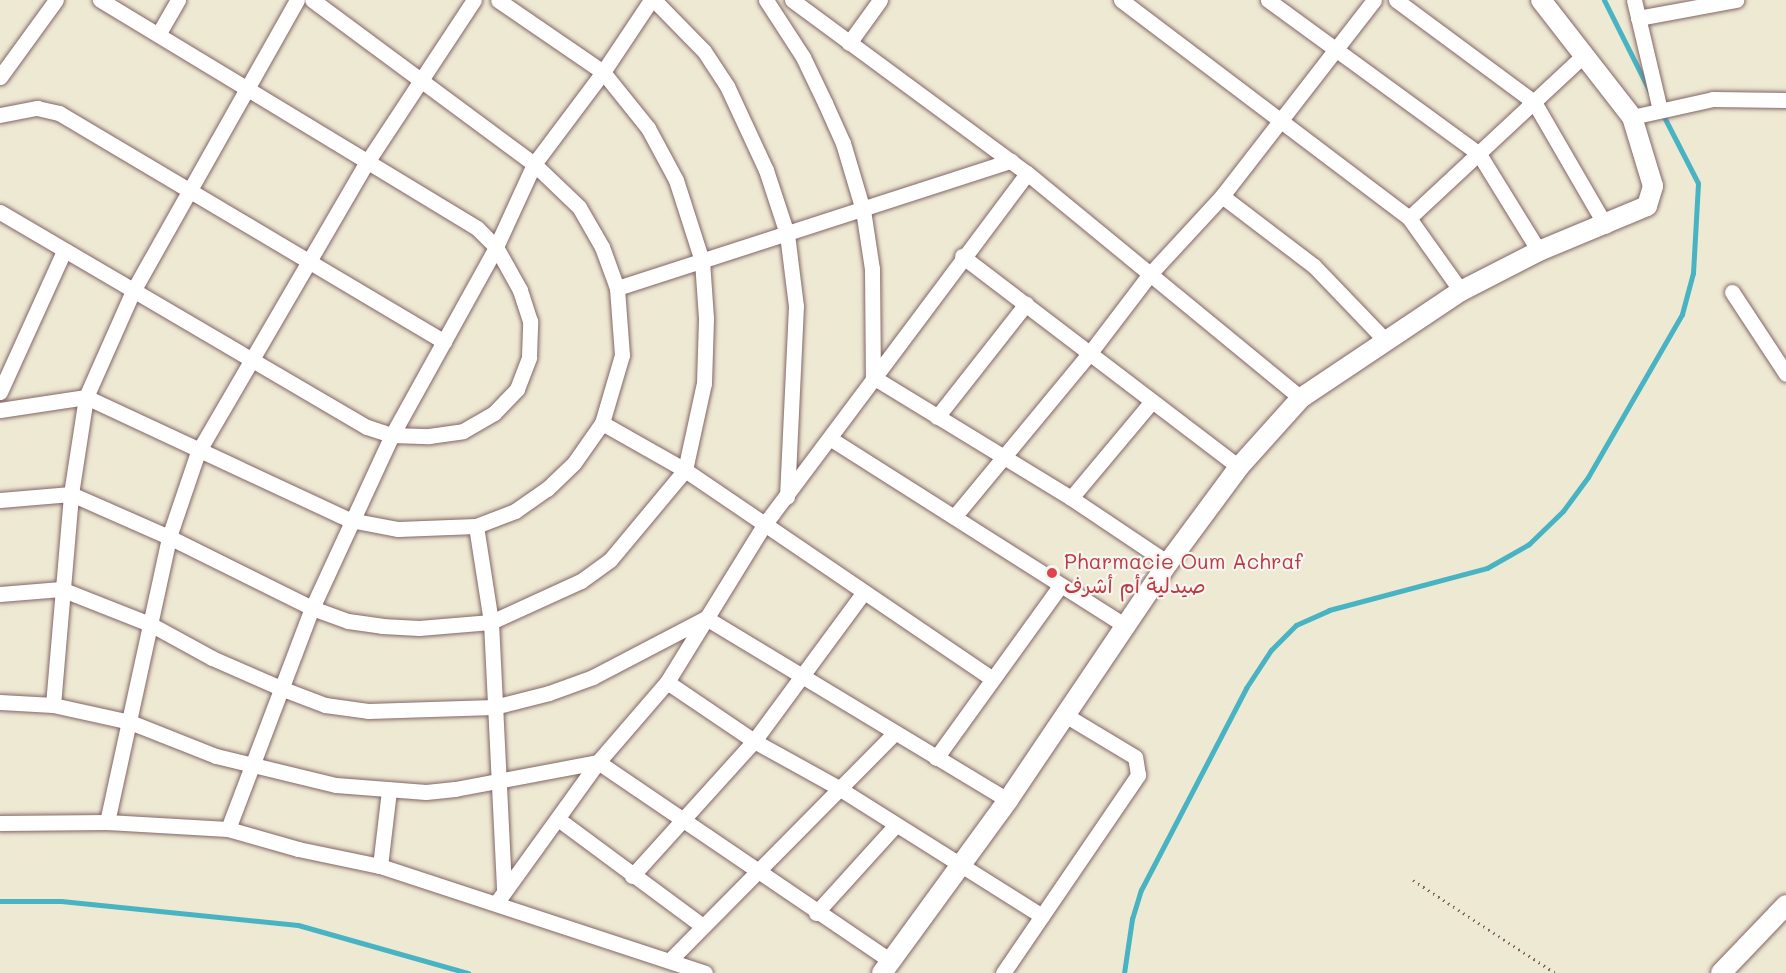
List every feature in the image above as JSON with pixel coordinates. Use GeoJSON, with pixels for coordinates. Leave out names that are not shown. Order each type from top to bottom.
{"type":"FeatureCollection","features":[{"type":"Feature","properties":{"kind":"street"},"geometry":{"type":"LineString","coordinates":[[0,77],[56,0]]}},
{"type":"Feature","properties":{"kind":"street"},"geometry":{"type":"LineString","coordinates":[[0,212],[249,360],[368,427],[392,435],[429,436],[463,431],[494,413],[517,389],[529,357],[530,321],[520,290],[496,247],[457,214],[245,88],[159,33],[100,0]]}},
{"type":"Feature","properties":{"kind":"street"},"geometry":{"type":"LineString","coordinates":[[159,33],[178,0]]}},
{"type":"Feature","properties":{"kind":"street"},"geometry":{"type":"LineString","coordinates":[[52,705],[71,494],[86,397],[133,291],[245,88],[297,0]]}},
{"type":"Feature","properties":{"kind":"street"},"geometry":{"type":"LineString","coordinates":[[0,411],[86,397],[198,452],[350,520],[399,530],[476,526],[515,511],[548,489],[574,463],[602,423],[622,355],[617,288],[602,247],[579,207],[534,164],[421,78],[312,0]]}},
{"type":"Feature","properties":{"kind":"street"},"geometry":{"type":"LineString","coordinates":[[107,822],[170,537],[198,452],[249,360],[367,162],[474,0]]}},
{"type":"Feature","properties":{"kind":"street"},"geometry":{"type":"LineString","coordinates":[[0,500],[71,494],[170,537],[312,608],[348,621],[382,626],[419,628],[491,622],[581,581],[610,560],[685,470],[704,383],[706,318],[702,261],[691,219],[670,169],[648,128],[603,72],[498,0]]}},
{"type":"Feature","properties":{"kind":"street"},"geometry":{"type":"LineString","coordinates":[[228,829],[250,766],[283,689],[312,608],[350,520],[392,435],[496,247],[534,164],[603,72],[652,0],[704,51],[727,86],[766,170],[787,234],[796,306],[787,496]]}},
{"type":"Feature","properties":{"kind":"street"},"geometry":{"type":"LineString","coordinates":[[765,0],[803,57],[825,103],[843,143],[863,210],[872,269],[873,377]]}},
{"type":"Feature","properties":{"kind":"street"},"geometry":{"type":"LineString","coordinates":[[792,0],[1027,173],[1301,398]]}},
{"type":"Feature","properties":{"kind":"street"},"geometry":{"type":"LineString","coordinates":[[849,43],[880,0]]}},
{"type":"Feature","properties":{"kind":"street"},"geometry":{"type":"LineString","coordinates":[[1268,0],[1479,154],[1539,251]]}},
{"type":"Feature","properties":{"kind":"street"},"geometry":{"type":"LineString","coordinates":[[954,517],[1001,455],[1089,354],[1150,274],[1222,196],[1374,0]]}},
{"type":"Feature","properties":{"kind":"street"},"geometry":{"type":"LineString","coordinates":[[1396,0],[1534,102],[1606,226]]}},
{"type":"Feature","properties":{"kind":"street"},"geometry":{"type":"LineString","coordinates":[[0,702],[52,705],[130,722],[250,766],[336,785],[426,792],[497,784],[598,762],[684,820],[886,967],[1008,800],[1124,624],[1168,563],[1239,467],[1301,398],[1384,339],[1461,291],[1539,251],[1640,212],[1652,197],[1650,174],[1637,115],[1583,56],[1541,0]]}},
{"type":"Feature","properties":{"kind":"street"},"geometry":{"type":"LineString","coordinates":[[1634,0],[1663,105]]}},
{"type":"Feature","properties":{"kind":"street"},"geometry":{"type":"LineString","coordinates":[[1638,18],[1736,0]]}},
{"type":"Feature","properties":{"kind":"street"},"geometry":{"type":"LineString","coordinates":[[1127,2],[1409,218],[1461,291]]}},
{"type":"Feature","properties":{"kind":"street"},"geometry":{"type":"LineString","coordinates":[[1409,218],[1583,56]]}},
{"type":"Feature","properties":{"kind":"street"},"geometry":{"type":"LineString","coordinates":[[1637,115],[1663,105],[1713,99],[1786,100]]}},
{"type":"Feature","properties":{"kind":"street"},"geometry":{"type":"LineString","coordinates":[[0,115],[37,108],[59,113],[444,342]]}},
{"type":"Feature","properties":{"kind":"street"},"geometry":{"type":"LineString","coordinates":[[617,288],[1011,161]]}},
{"type":"Feature","properties":{"kind":"street"},"geometry":{"type":"LineString","coordinates":[[501,896],[598,762],[667,682],[765,525],[831,439],[873,377],[962,256],[1027,173]]}},
{"type":"Feature","properties":{"kind":"street"},"geometry":{"type":"LineString","coordinates":[[1222,196],[1314,266],[1384,339]]}},
{"type":"Feature","properties":{"kind":"street"},"geometry":{"type":"LineString","coordinates":[[0,392],[64,251]]}},
{"type":"Feature","properties":{"kind":"street"},"geometry":{"type":"LineString","coordinates":[[962,256],[1239,467]]}},
{"type":"Feature","properties":{"kind":"street"},"geometry":{"type":"LineString","coordinates":[[1732,292],[1786,374]]}},
{"type":"Feature","properties":{"kind":"street"},"geometry":{"type":"LineString","coordinates":[[937,417],[1026,304]]}},
{"type":"Feature","properties":{"kind":"street"},"geometry":{"type":"LineString","coordinates":[[873,377],[1071,498],[1168,563]]}},
{"type":"Feature","properties":{"kind":"street"},"geometry":{"type":"LineString","coordinates":[[1071,498],[1152,401]]}},
{"type":"Feature","properties":{"kind":"street"},"geometry":{"type":"LineString","coordinates":[[602,423],[685,470],[992,679]]}},
{"type":"Feature","properties":{"kind":"street"},"geometry":{"type":"LineString","coordinates":[[831,439],[1124,624]]}},
{"type":"Feature","properties":{"kind":"street"},"geometry":{"type":"LineString","coordinates":[[476,526],[491,622],[501,896]]}},
{"type":"Feature","properties":{"kind":"street"},"geometry":{"type":"LineString","coordinates":[[936,758],[1060,585]]}},
{"type":"Feature","properties":{"kind":"street"},"geometry":{"type":"LineString","coordinates":[[0,594],[61,589],[150,624],[212,658],[283,689],[325,705],[369,711],[494,707],[593,677],[706,618]]}},
{"type":"Feature","properties":{"kind":"street"},"geometry":{"type":"LineString","coordinates":[[632,876],[754,741],[803,678],[863,593]]}},
{"type":"Feature","properties":{"kind":"street"},"geometry":{"type":"LineString","coordinates":[[706,618],[1008,800]]}},
{"type":"Feature","properties":{"kind":"street"},"geometry":{"type":"LineString","coordinates":[[667,682],[754,741],[837,787],[895,826],[961,864],[1042,916]]}},
{"type":"Feature","properties":{"kind":"street"},"geometry":{"type":"LineString","coordinates":[[1003,973],[1139,768],[1135,757],[1065,715]]}},
{"type":"Feature","properties":{"kind":"street"},"geometry":{"type":"LineString","coordinates":[[670,960],[701,925],[837,787],[894,733]]}},
{"type":"Feature","properties":{"kind":"street"},"geometry":{"type":"LineString","coordinates":[[380,866],[389,790]]}},
{"type":"Feature","properties":{"kind":"street"},"geometry":{"type":"LineString","coordinates":[[558,819],[701,925]]}},
{"type":"Feature","properties":{"kind":"street"},"geometry":{"type":"LineString","coordinates":[[0,823],[107,822],[228,829],[298,849],[380,866],[501,896],[705,973]]}},
{"type":"Feature","properties":{"kind":"street"},"geometry":{"type":"LineString","coordinates":[[816,914],[895,826]]}},
{"type":"Feature","properties":{"kind":"street"},"geometry":{"type":"LineString","coordinates":[[1721,973],[1786,905]]}},
{"type":"Feature","properties":{"kind":"path"},"geometry":{"type":"LineString","coordinates":[[1413,880],[1554,973]]}},
{"type":"Feature","properties":{"kind":"waterway"},"geometry":{"type":"LineString","coordinates":[[1604,0],[1650,92]]}},
{"type":"Feature","properties":{"kind":"waterway"},"geometry":{"type":"LineString","coordinates":[[1124,973],[1132,919],[1141,890],[1246,688],[1271,650],[1296,625],[1329,610],[1487,568],[1529,544],[1563,511],[1588,477],[1682,314],[1693,273],[1698,183],[1662,113]]}},
{"type":"Feature","properties":{"kind":"waterway"},"geometry":{"type":"LineString","coordinates":[[0,901],[61,901],[298,925],[468,973]]}},
{"type":"Feature","properties":{"kind":"place","name":"Pharmacie Oum Achraf صيدلية أم أشرف"},"geometry":{"type":"Point","coordinates":[1052,573]}}]}
